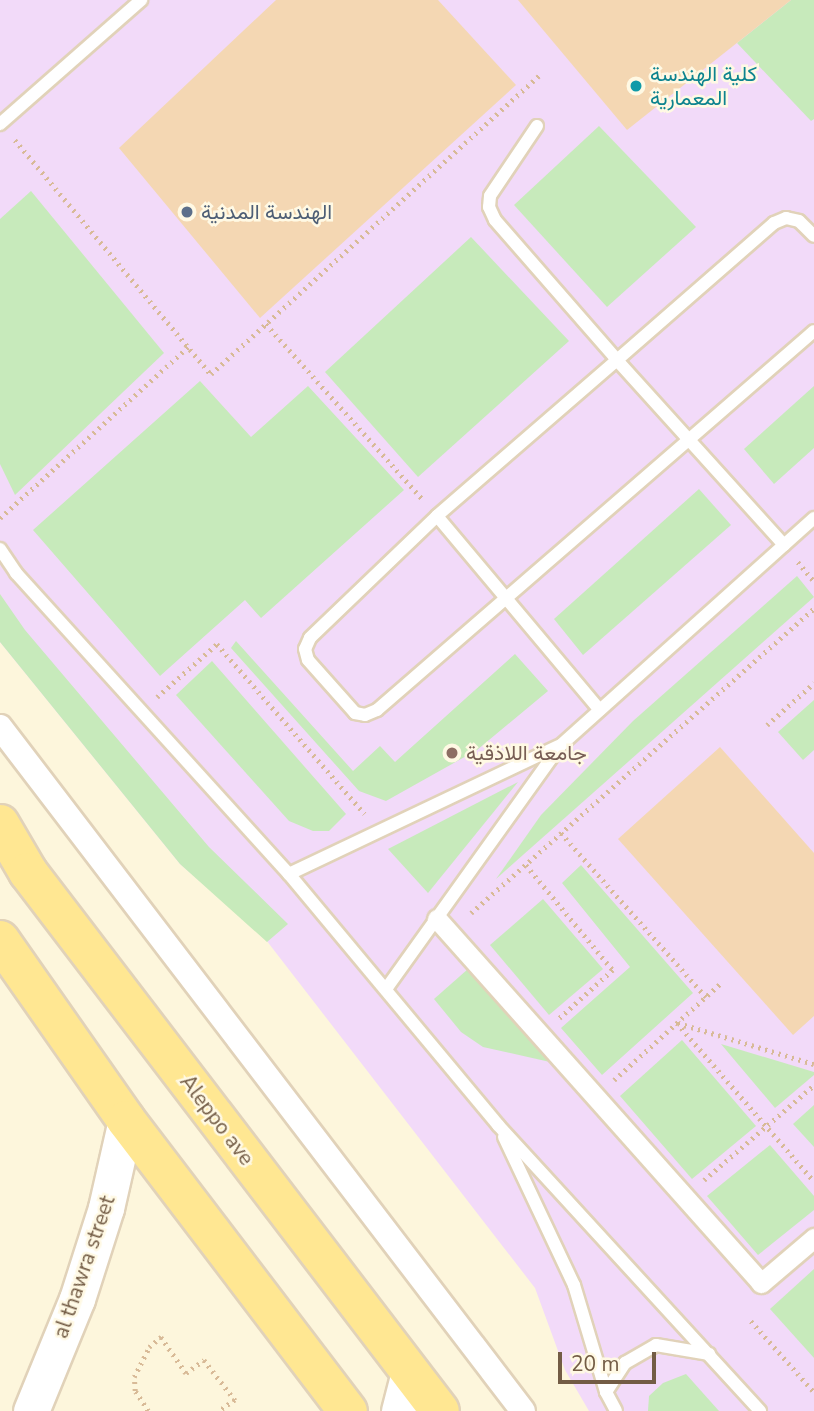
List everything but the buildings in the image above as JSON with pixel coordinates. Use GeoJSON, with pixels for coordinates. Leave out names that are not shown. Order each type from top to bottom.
{"type":"FeatureCollection","features":[{"type":"Feature","properties":{"kind":"main road","name":"Aleppo ave"},"geometry":{"type":"LineString","coordinates":[[0,824],[28,872],[440,1411]]}},
{"type":"Feature","properties":{"kind":"main road"},"geometry":{"type":"LineString","coordinates":[[0,940],[126,1120],[348,1411]]}},
{"type":"Feature","properties":{"kind":"main road","name":"al thawra street"},"geometry":{"type":"LineString","coordinates":[[31,1411],[77,1299],[106,1208],[126,1120]]}},
{"type":"Feature","properties":{"kind":"main road"},"geometry":{"type":"LineString","coordinates":[[399,1411],[409,1371]]}},
{"type":"Feature","properties":{"kind":"street"},"geometry":{"type":"LineString","coordinates":[[0,727],[523,1411]]}},
{"type":"Feature","properties":{"kind":"street"},"geometry":{"type":"LineString","coordinates":[[443,925],[761,1283],[814,1238]]}},
{"type":"Feature","properties":{"kind":"lane"},"geometry":{"type":"LineString","coordinates":[[0,123],[141,0]]}},
{"type":"Feature","properties":{"kind":"lane"},"geometry":{"type":"LineString","coordinates":[[537,126],[491,196],[489,207],[495,220],[784,545]]}},
{"type":"Feature","properties":{"kind":"lane"},"geometry":{"type":"LineString","coordinates":[[814,236],[799,221],[786,218],[774,223],[437,516],[310,638],[305,649],[308,660],[355,713],[365,715],[377,710],[814,331]]}},
{"type":"Feature","properties":{"kind":"lane"},"geometry":{"type":"LineString","coordinates":[[437,516],[600,710]]}},
{"type":"Feature","properties":{"kind":"lane"},"geometry":{"type":"LineString","coordinates":[[289,874],[561,744],[814,518]]}},
{"type":"Feature","properties":{"kind":"lane"},"geometry":{"type":"LineString","coordinates":[[0,549],[16,573],[289,874],[498,1125],[760,1411]]}},
{"type":"Feature","properties":{"kind":"lane"},"geometry":{"type":"LineString","coordinates":[[386,989],[443,925],[561,744]]}},
{"type":"Feature","properties":{"kind":"lane"},"geometry":{"type":"LineString","coordinates":[[498,1125],[574,1285],[606,1392],[616,1411]]}},
{"type":"Feature","properties":{"kind":"lane"},"geometry":{"type":"LineString","coordinates":[[606,1392],[625,1363],[656,1345],[709,1354]]}},
{"type":"Feature","properties":{"kind":"path"},"geometry":{"type":"LineString","coordinates":[[0,123],[211,374],[542,73]]}},
{"type":"Feature","properties":{"kind":"path"},"geometry":{"type":"LineString","coordinates":[[266,324],[437,516]]}},
{"type":"Feature","properties":{"kind":"path"},"geometry":{"type":"LineString","coordinates":[[0,518],[188,347]]}},
{"type":"Feature","properties":{"kind":"path"},"geometry":{"type":"LineString","coordinates":[[443,925],[526,865],[814,608]]}},
{"type":"Feature","properties":{"kind":"path"},"geometry":{"type":"LineString","coordinates":[[141,711],[217,644],[379,831]]}},
{"type":"Feature","properties":{"kind":"path"},"geometry":{"type":"LineString","coordinates":[[767,725],[814,683]]}},
{"type":"Feature","properties":{"kind":"path"},"geometry":{"type":"LineString","coordinates":[[561,833],[706,997]]}},
{"type":"Feature","properties":{"kind":"path"},"geometry":{"type":"LineString","coordinates":[[526,865],[614,970],[541,1035]]}},
{"type":"Feature","properties":{"kind":"path"},"geometry":{"type":"LineString","coordinates":[[596,1097],[720,984]]}},
{"type":"Feature","properties":{"kind":"path"},"geometry":{"type":"LineString","coordinates":[[677,1023],[814,1064]]}},
{"type":"Feature","properties":{"kind":"path"},"geometry":{"type":"LineString","coordinates":[[677,1023],[814,1181]]}},
{"type":"Feature","properties":{"kind":"path"},"geometry":{"type":"LineString","coordinates":[[685,1197],[814,1085]]}},
{"type":"Feature","properties":{"kind":"path"},"geometry":{"type":"LineString","coordinates":[[751,1321],[814,1392]]}},
{"type":"Feature","properties":{"kind":"path"},"geometry":{"type":"LineString","coordinates":[[148,1411],[135,1391],[134,1377],[149,1346],[162,1337],[186,1373],[204,1360],[235,1400],[219,1411]]}},
{"type":"Feature","properties":{"kind":"shaded area","name":"جامعة اللاذقية"},"geometry":{"type":"Polygon","coordinates":[[[0,0],[814,0],[814,1411],[589,1411],[565,1370],[535,1288],[263,936],[180,864],[0,642],[0,0]]]}},
{"type":"Feature","properties":{"kind":"green space"},"geometry":{"type":"Polygon","coordinates":[[[791,0],[814,0],[814,119],[811,121],[737,43],[791,0]]]}},
{"type":"Feature","properties":{"kind":"green space"},"geometry":{"type":"Polygon","coordinates":[[[599,126],[696,227],[607,307],[514,205],[599,126]]]}},
{"type":"Feature","properties":{"kind":"green space"},"geometry":{"type":"Polygon","coordinates":[[[31,191],[164,353],[15,495],[0,464],[0,219],[31,191]]]}},
{"type":"Feature","properties":{"kind":"green space"},"geometry":{"type":"Polygon","coordinates":[[[471,237],[569,341],[418,477],[325,372],[471,237]]]}},
{"type":"Feature","properties":{"kind":"green space"},"geometry":{"type":"Polygon","coordinates":[[[200,381],[251,437],[308,386],[404,490],[261,618],[245,600],[160,676],[33,530],[200,381]]]}},
{"type":"Feature","properties":{"kind":"green space"},"geometry":{"type":"Polygon","coordinates":[[[814,386],[814,448],[774,484],[744,449],[814,386]]]}},
{"type":"Feature","properties":{"kind":"green space"},"geometry":{"type":"Polygon","coordinates":[[[699,489],[731,525],[583,655],[554,619],[699,489]]]}},
{"type":"Feature","properties":{"kind":"green space"},"geometry":{"type":"Polygon","coordinates":[[[797,576],[814,597],[496,879],[541,815],[633,721],[797,576]]]}},
{"type":"Feature","properties":{"kind":"green space"},"geometry":{"type":"Polygon","coordinates":[[[0,594],[25,630],[209,847],[288,924],[267,942],[180,864],[0,642],[0,594]]]}},
{"type":"Feature","properties":{"kind":"green space"},"geometry":{"type":"Polygon","coordinates":[[[236,641],[353,771],[380,746],[395,762],[515,654],[548,691],[477,750],[386,801],[359,791],[231,648],[236,641]]]}},
{"type":"Feature","properties":{"kind":"green space"},"geometry":{"type":"Polygon","coordinates":[[[212,661],[346,814],[329,831],[313,831],[289,821],[176,695],[212,661]]]}},
{"type":"Feature","properties":{"kind":"green space"},"geometry":{"type":"Polygon","coordinates":[[[814,700],[814,750],[803,760],[778,732],[814,700]]]}},
{"type":"Feature","properties":{"kind":"green space"},"geometry":{"type":"Polygon","coordinates":[[[518,782],[428,893],[388,849],[518,782]]]}},
{"type":"Feature","properties":{"kind":"green space"},"geometry":{"type":"Polygon","coordinates":[[[581,865],[693,993],[602,1075],[561,1028],[630,967],[562,883],[581,865]]]}},
{"type":"Feature","properties":{"kind":"green space"},"geometry":{"type":"Polygon","coordinates":[[[543,899],[603,969],[549,1015],[490,945],[543,899]]]}},
{"type":"Feature","properties":{"kind":"green space"},"geometry":{"type":"Polygon","coordinates":[[[468,969],[550,1062],[483,1047],[461,1032],[434,999],[468,969]]]}},
{"type":"Feature","properties":{"kind":"green space"},"geometry":{"type":"Polygon","coordinates":[[[682,1040],[756,1126],[692,1179],[620,1096],[682,1040]]]}},
{"type":"Feature","properties":{"kind":"green space"},"geometry":{"type":"Polygon","coordinates":[[[721,1044],[814,1072],[814,1075],[775,1108],[721,1044]]]}},
{"type":"Feature","properties":{"kind":"green space"},"geometry":{"type":"Polygon","coordinates":[[[814,1105],[814,1147],[793,1124],[814,1105]]]}},
{"type":"Feature","properties":{"kind":"green space"},"geometry":{"type":"Polygon","coordinates":[[[770,1145],[814,1196],[814,1210],[758,1255],[707,1196],[770,1145]]]}},
{"type":"Feature","properties":{"kind":"green space"},"geometry":{"type":"Polygon","coordinates":[[[814,1269],[814,1358],[770,1309],[814,1269]]]}},
{"type":"Feature","properties":{"kind":"green space"},"geometry":{"type":"Polygon","coordinates":[[[686,1374],[719,1411],[648,1411],[649,1396],[663,1383],[686,1374]]]}},
{"type":"Feature","properties":{"kind":"place","name":"كلية الهندسة المعمارية"},"geometry":{"type":"Point","coordinates":[636,86]}},
{"type":"Feature","properties":{"kind":"place","name":"الهندسة المدنية"},"geometry":{"type":"Point","coordinates":[187,212]}},
{"type":"Feature","properties":{"kind":"place","name":"جامعة اللاذقية"},"geometry":{"type":"Point","coordinates":[452,753]}}]}
